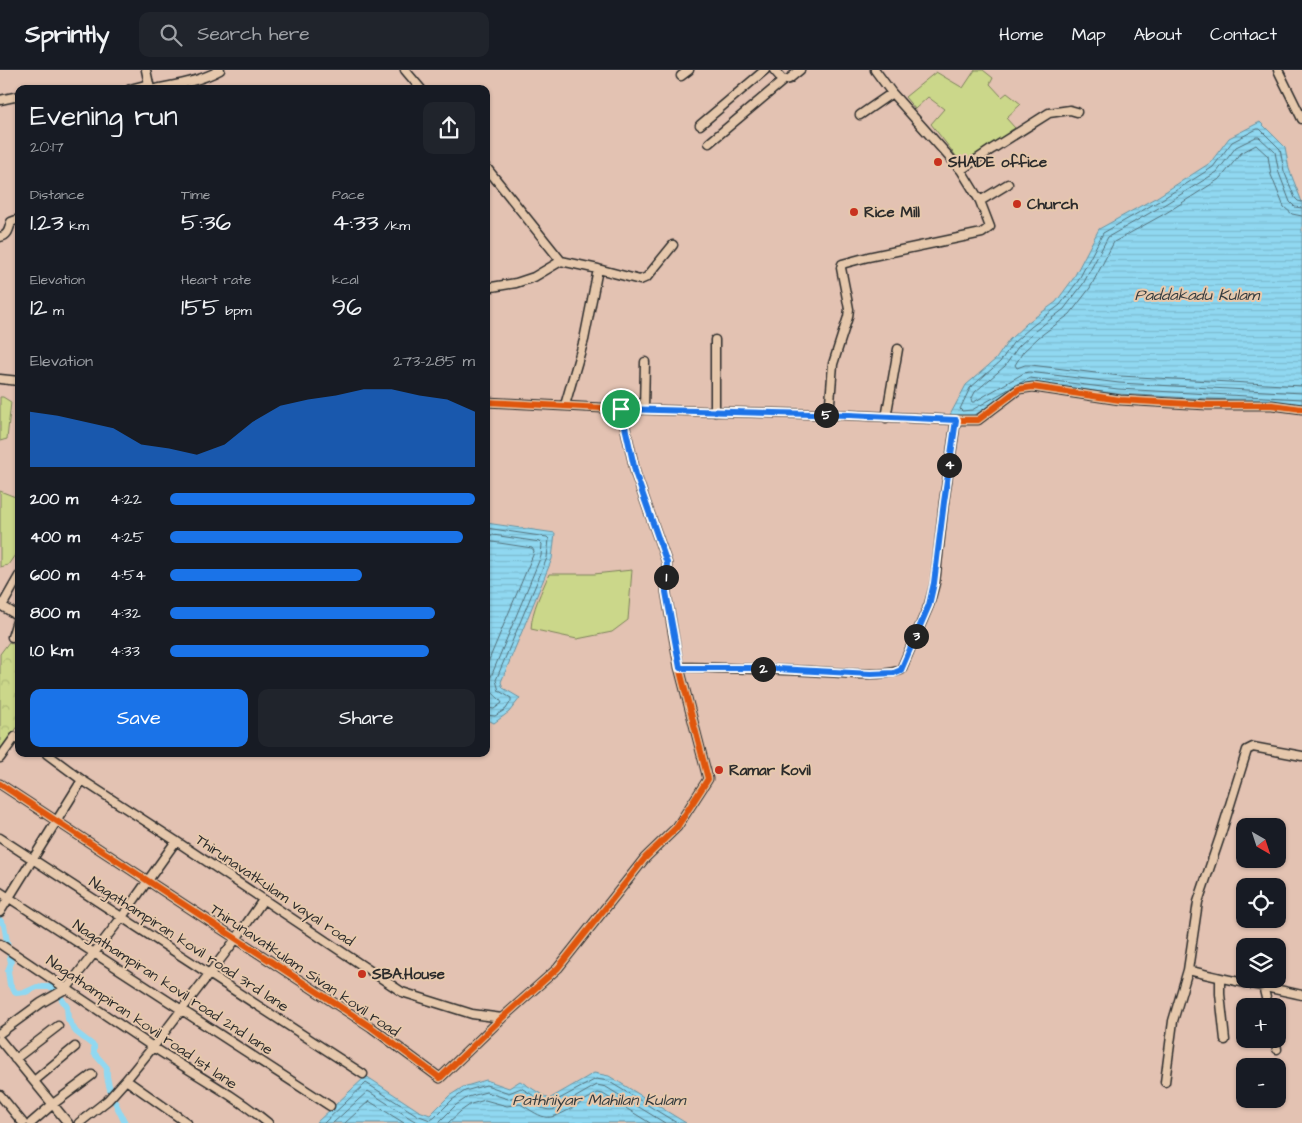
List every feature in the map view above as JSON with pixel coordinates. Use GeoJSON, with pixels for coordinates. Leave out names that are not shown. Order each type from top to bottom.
{"type":"FeatureCollection","features":[{"type":"Feature","properties":{"kind":"street"},"geometry":{"type":"LineString","coordinates":[[146,70],[151,85]]}},
{"type":"Feature","properties":{"kind":"street"},"geometry":{"type":"LineString","coordinates":[[176,85],[210,76],[220,70]]}},
{"type":"Feature","properties":{"kind":"street"},"geometry":{"type":"LineString","coordinates":[[405,70],[418,85]]}},
{"type":"Feature","properties":{"kind":"street"},"geometry":{"type":"LineString","coordinates":[[681,76],[689,70]]}},
{"type":"Feature","properties":{"kind":"street"},"geometry":{"type":"LineString","coordinates":[[700,124],[765,70]]}},
{"type":"Feature","properties":{"kind":"street"},"geometry":{"type":"LineString","coordinates":[[774,70],[784,80]]}},
{"type":"Feature","properties":{"kind":"street"},"geometry":{"type":"LineString","coordinates":[[709,143],[784,80],[789,79],[800,70]]}},
{"type":"Feature","properties":{"kind":"street"},"geometry":{"type":"LineString","coordinates":[[829,415],[833,364],[849,309],[841,268],[842,264],[982,233],[990,228],[980,201],[961,170],[892,93],[875,70]]}},
{"type":"Feature","properties":{"kind":"street"},"geometry":{"type":"LineString","coordinates":[[1278,70],[1302,119]]}},
{"type":"Feature","properties":{"kind":"street"},"geometry":{"type":"LineString","coordinates":[[860,115],[892,93]]}},
{"type":"Feature","properties":{"kind":"street"},"geometry":{"type":"LineString","coordinates":[[0,100],[15,97]]}},
{"type":"Feature","properties":{"kind":"street"},"geometry":{"type":"LineString","coordinates":[[961,170],[1049,113],[1070,110],[1077,112]]}},
{"type":"Feature","properties":{"kind":"street"},"geometry":{"type":"LineString","coordinates":[[490,172],[561,261],[598,268],[640,280],[647,277],[673,245]]}},
{"type":"Feature","properties":{"kind":"street"},"geometry":{"type":"LineString","coordinates":[[980,201],[1008,184]]}},
{"type":"Feature","properties":{"kind":"street"},"geometry":{"type":"LineString","coordinates":[[0,238],[8,232],[11,222],[15,220]]}},
{"type":"Feature","properties":{"kind":"street"},"geometry":{"type":"LineString","coordinates":[[490,287],[516,283],[534,277],[561,261]]}},
{"type":"Feature","properties":{"kind":"street"},"geometry":{"type":"LineString","coordinates":[[565,405],[584,340],[598,268]]}},
{"type":"Feature","properties":{"kind":"street"},"geometry":{"type":"LineString","coordinates":[[715,340],[715,412]]}},
{"type":"Feature","properties":{"kind":"street"},"geometry":{"type":"LineString","coordinates":[[886,418],[898,349]]}},
{"type":"Feature","properties":{"kind":"street"},"geometry":{"type":"LineString","coordinates":[[644,409],[645,362]]}},
{"type":"Feature","properties":{"kind":"street"},"geometry":{"type":"LineString","coordinates":[[0,379],[15,381]]}},
{"type":"Feature","properties":{"kind":"street"},"geometry":{"type":"LineString","coordinates":[[490,402],[621,409],[978,420],[1019,390],[1033,387],[1120,400],[1207,405],[1272,405],[1302,409]]}},
{"type":"Feature","properties":{"kind":"street","name":"Thirunavatkulam Sivan kovil road"},"geometry":{"type":"LineString","coordinates":[[0,784],[371,1027],[440,1078],[502,1018],[558,968],[646,858],[677,827],[708,779],[680,668],[666,592],[667,563],[636,475],[621,409]]}},
{"type":"Feature","properties":{"kind":"street"},"geometry":{"type":"LineString","coordinates":[[680,668],[759,668],[871,674],[894,673],[901,670],[929,605],[934,583],[956,420]]}},
{"type":"Feature","properties":{"kind":"street"},"geometry":{"type":"LineString","coordinates":[[15,582],[1,605],[15,614]]}},
{"type":"Feature","properties":{"kind":"street"},"geometry":{"type":"LineString","coordinates":[[12,637],[15,628]]}},
{"type":"Feature","properties":{"kind":"street"},"geometry":{"type":"LineString","coordinates":[[0,758],[15,738]]}},
{"type":"Feature","properties":{"kind":"street"},"geometry":{"type":"LineString","coordinates":[[1165,1082],[1173,1021],[1188,970],[1198,902],[1247,750],[1253,747],[1302,756]]}},
{"type":"Feature","properties":{"kind":"street","name":"Thirunavatkulam vayal road"},"geometry":{"type":"LineString","coordinates":[[50,757],[402,992],[472,1014],[502,1018]]}},
{"type":"Feature","properties":{"kind":"street"},"geometry":{"type":"LineString","coordinates":[[0,912],[82,780]]}},
{"type":"Feature","properties":{"kind":"street","name":"Nagathampiran kovil road 3rd lane"},"geometry":{"type":"LineString","coordinates":[[0,838],[363,1074]]}},
{"type":"Feature","properties":{"kind":"street"},"geometry":{"type":"LineString","coordinates":[[0,1033],[41,1003],[67,988],[122,917],[176,841]]}},
{"type":"Feature","properties":{"kind":"street","name":"Nagathampiran kovil road 2nd lane"},"geometry":{"type":"LineString","coordinates":[[0,892],[330,1106]]}},
{"type":"Feature","properties":{"kind":"street"},"geometry":{"type":"LineString","coordinates":[[79,1123],[108,1100],[126,1080],[236,939],[263,900]]}},
{"type":"Feature","properties":{"kind":"street","name":"Nagathampiran kovil road 1st lane"},"geometry":{"type":"LineString","coordinates":[[0,946],[67,988],[152,1047],[268,1123]]}},
{"type":"Feature","properties":{"kind":"street"},"geometry":{"type":"LineString","coordinates":[[1188,970],[1236,981]]}},
{"type":"Feature","properties":{"kind":"street"},"geometry":{"type":"LineString","coordinates":[[1220,978],[1220,994],[1226,1040]]}},
{"type":"Feature","properties":{"kind":"street"},"geometry":{"type":"LineString","coordinates":[[1272,988],[1302,995]]}},
{"type":"Feature","properties":{"kind":"street"},"geometry":{"type":"LineString","coordinates":[[15,1058],[58,1026]]}},
{"type":"Feature","properties":{"kind":"street"},"geometry":{"type":"LineString","coordinates":[[0,1040],[68,1123]]}},
{"type":"Feature","properties":{"kind":"street"},"geometry":{"type":"LineString","coordinates":[[34,1081],[75,1048]]}},
{"type":"Feature","properties":{"kind":"street"},"geometry":{"type":"LineString","coordinates":[[31,1123],[92,1075]]}},
{"type":"Feature","properties":{"kind":"street"},"geometry":{"type":"LineString","coordinates":[[126,1080],[164,1106],[181,1122]]}},
{"type":"Feature","properties":{"kind":"street"},"geometry":{"type":"LineString","coordinates":[[0,1095],[23,1123]]}},
{"type":"Feature","properties":{"kind":"green space"},"geometry":{"type":"Polygon","coordinates":[[[975,70],[983,70],[993,78],[990,84],[1002,97],[1007,93],[1021,104],[1006,118],[1015,128],[1010,131],[1008,136],[963,165],[931,124],[944,109],[928,97],[915,109],[905,97],[936,72],[963,88],[975,70]]]}},
{"type":"Feature","properties":{"kind":"green space"},"geometry":{"type":"Polygon","coordinates":[[[0,397],[11,402],[7,439],[0,441],[0,397]]]}},
{"type":"Feature","properties":{"kind":"green space"},"geometry":{"type":"Polygon","coordinates":[[[0,491],[15,497],[15,555],[8,565],[0,567],[0,491]]]}},
{"type":"Feature","properties":{"kind":"green space"},"geometry":{"type":"Polygon","coordinates":[[[632,570],[628,620],[612,632],[577,639],[531,629],[535,607],[549,574],[594,574],[632,570]]]}},
{"type":"Feature","properties":{"kind":"green space"},"geometry":{"type":"Polygon","coordinates":[[[9,642],[15,645],[15,731],[0,752],[0,654],[9,642]]]}},
{"type":"Feature","properties":{"kind":"water","name":"Paddakadu Kulam"},"geometry":{"type":"Polygon","coordinates":[[[1260,122],[1285,147],[1289,169],[1302,202],[1302,404],[1118,394],[1029,383],[973,416],[950,415],[966,385],[996,359],[1009,340],[1027,323],[1056,302],[1073,279],[1099,229],[1157,197],[1210,163],[1229,138],[1260,122]]]}},
{"type":"Feature","properties":{"kind":"water"},"geometry":{"type":"Polygon","coordinates":[[[490,524],[555,533],[552,559],[501,682],[503,688],[520,698],[509,712],[494,723],[490,721],[490,524]]]}},
{"type":"Feature","properties":{"kind":"water","name":"Pathniyar Mahilan Kulam"},"geometry":{"type":"Polygon","coordinates":[[[594,1073],[609,1076],[686,1123],[316,1123],[366,1076],[419,1111],[430,1115],[449,1096],[463,1087],[486,1080],[509,1088],[520,1081],[549,1099],[594,1073]]]}},
{"type":"Feature","properties":{"kind":"waterway"},"geometry":{"type":"LineString","coordinates":[[0,920],[4,925],[11,963],[8,971],[10,985],[16,993],[26,992],[37,987],[52,987],[57,992],[67,1007],[68,1019],[76,1032],[94,1046],[94,1053],[107,1068],[110,1089],[125,1123]]}},
{"type":"Feature","properties":{"kind":"cycle path"},"geometry":{"type":"LineString","coordinates":[[490,402],[621,409],[978,420],[1019,389],[1033,387],[1120,400],[1207,405],[1272,405],[1302,409]]}},
{"type":"Feature","properties":{"kind":"cycle path"},"geometry":{"type":"LineString","coordinates":[[0,784],[371,1027],[440,1078],[502,1018],[558,968],[645,858],[677,827],[708,779],[679,667],[666,592],[667,563],[636,475],[621,409]]}},
{"type":"Feature","properties":{"kind":"place","name":"SHADE office"},"geometry":{"type":"Point","coordinates":[938,162]}},
{"type":"Feature","properties":{"kind":"place","name":"Church"},"geometry":{"type":"Point","coordinates":[1017,204]}},
{"type":"Feature","properties":{"kind":"place","name":"Rice Mill"},"geometry":{"type":"Point","coordinates":[854,212]}},
{"type":"Feature","properties":{"kind":"place","name":"Ramar Kovil"},"geometry":{"type":"Point","coordinates":[719,770]}},
{"type":"Feature","properties":{"kind":"place","name":"SBA.House"},"geometry":{"type":"Point","coordinates":[362,974]}},
{"type":"Feature","properties":{"kind":"route"},"geometry":{"type":"LineString","coordinates":[[621,409],[956,420],[934,583],[929,605],[901,670],[894,673],[871,674],[759,668],[680,668],[666,592],[667,563],[636,475],[621,409]]}}]}
